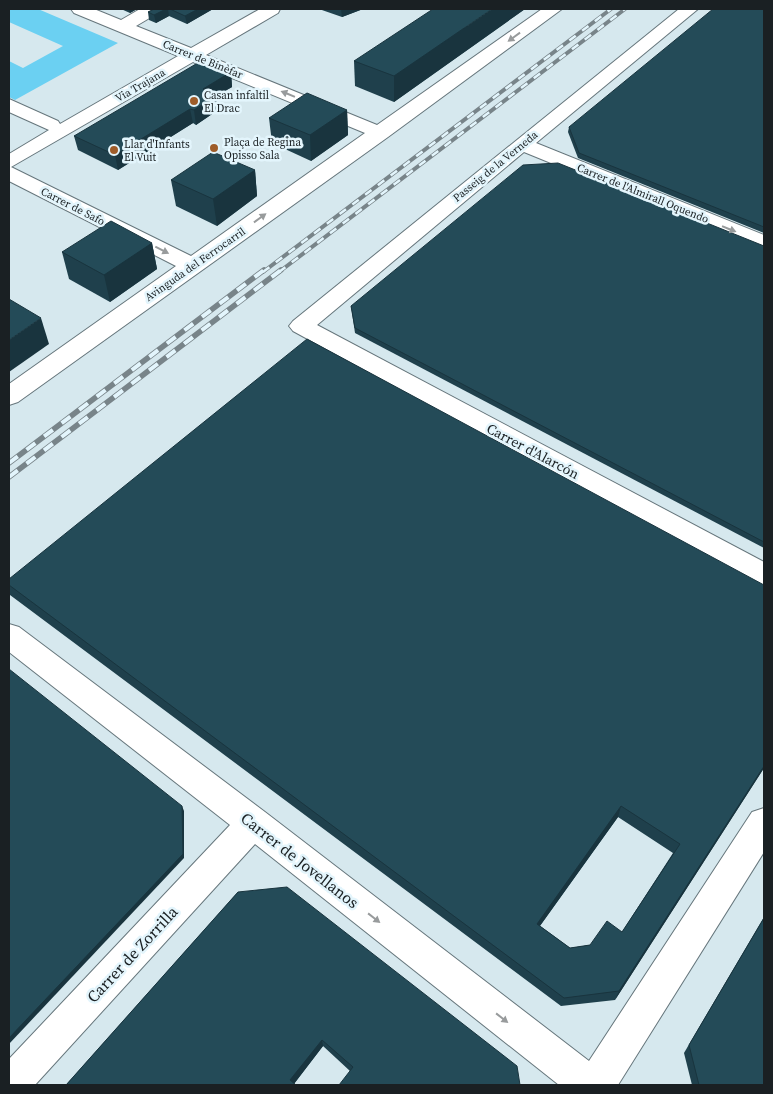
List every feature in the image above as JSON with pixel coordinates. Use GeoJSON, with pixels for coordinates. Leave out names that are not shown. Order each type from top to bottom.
{"type":"FeatureCollection","features":[{"type":"Feature","properties":{"kind":"street","name":"Carrer de Binèfar"},"geometry":{"type":"LineString","coordinates":[[80,9],[381,133]]}},
{"type":"Feature","properties":{"kind":"street"},"geometry":{"type":"LineString","coordinates":[[123,26],[152,9]]}},
{"type":"Feature","properties":{"kind":"street","name":"Via Trajana"},"geometry":{"type":"LineString","coordinates":[[9,162],[272,9]]}},
{"type":"Feature","properties":{"kind":"street"},"geometry":{"type":"LineString","coordinates":[[381,133],[553,9]]}},
{"type":"Feature","properties":{"kind":"street","name":"Passeig de la Verneda"},"geometry":{"type":"LineString","coordinates":[[302,326],[689,9]]}},
{"type":"Feature","properties":{"kind":"street"},"geometry":{"type":"LineString","coordinates":[[9,105],[50,125]]}},
{"type":"Feature","properties":{"kind":"street","name":"Avinguda del Ferrocarril"},"geometry":{"type":"LineString","coordinates":[[9,396],[191,265],[217,249],[381,133]]}},
{"type":"Feature","properties":{"kind":"street","name":"Carrer de l'Almirall Oquendo"},"geometry":{"type":"LineString","coordinates":[[522,144],[764,243]]}},
{"type":"Feature","properties":{"kind":"street","name":"Carrer de Safo"},"geometry":{"type":"LineString","coordinates":[[9,174],[191,265]]}},
{"type":"Feature","properties":{"kind":"street","name":"Carrer d'Alarcón"},"geometry":{"type":"LineString","coordinates":[[302,326],[764,576]]}},
{"type":"Feature","properties":{"kind":"street","name":"Carrer de Jovellanos"},"geometry":{"type":"LineString","coordinates":[[9,636],[589,1085]]}},
{"type":"Feature","properties":{"kind":"street","name":"Carrer de Zorrilla"},"geometry":{"type":"LineString","coordinates":[[10,1085],[253,823]]}},
{"type":"Feature","properties":{"kind":"street"},"geometry":{"type":"LineString","coordinates":[[596,1085],[764,823]]}},
{"type":"Feature","properties":{"kind":"shaded area"},"geometry":{"type":"Polygon","coordinates":[[[9,9],[38,9],[118,43],[15,100],[9,97],[9,61],[23,68],[63,46],[9,22],[9,9]]]}},
{"type":"Feature","properties":{"kind":"building"},"geometry":{"type":"Polygon","coordinates":[[[154,9],[166,9],[154,15],[148,12],[154,9]]]}},
{"type":"Feature","properties":{"kind":"building"},"geometry":{"type":"Polygon","coordinates":[[[170,9],[198,9],[185,16],[170,9]]]}},
{"type":"Feature","properties":{"kind":"building"},"geometry":{"type":"Polygon","coordinates":[[[433,9],[492,9],[394,76],[354,61],[433,9]]]}},
{"type":"Feature","properties":{"kind":"building"},"geometry":{"type":"Polygon","coordinates":[[[713,9],[764,9],[764,227],[579,153],[569,127],[713,9]]]}},
{"type":"Feature","properties":{"kind":"building"},"geometry":{"type":"Polygon","coordinates":[[[201,61],[231,72],[203,89],[216,96],[194,110],[190,109],[115,155],[74,136],[201,61]]]}},
{"type":"Feature","properties":{"kind":"building"},"geometry":{"type":"Polygon","coordinates":[[[307,93],[347,110],[310,135],[269,118],[307,93]]]}},
{"type":"Feature","properties":{"kind":"building"},"geometry":{"type":"Polygon","coordinates":[[[213,152],[255,170],[213,199],[171,180],[213,152]]]}},
{"type":"Feature","properties":{"kind":"building"},"geometry":{"type":"Polygon","coordinates":[[[558,163],[764,246],[764,542],[355,328],[351,306],[523,165],[558,163]]]}},
{"type":"Feature","properties":{"kind":"building"},"geometry":{"type":"Polygon","coordinates":[[[111,221],[152,243],[104,275],[62,252],[111,221]]]}},
{"type":"Feature","properties":{"kind":"building"},"geometry":{"type":"Polygon","coordinates":[[[9,299],[41,318],[9,340],[9,299]]]}},
{"type":"Feature","properties":{"kind":"building"},"geometry":{"type":"Polygon","coordinates":[[[307,339],[764,585],[764,766],[619,991],[564,998],[9,585],[9,579],[307,339]],[[621,806],[537,924],[570,948],[590,945],[607,921],[622,932],[680,844],[621,806]]]}},
{"type":"Feature","properties":{"kind":"building"},"geometry":{"type":"Polygon","coordinates":[[[9,669],[182,806],[183,854],[9,1038],[9,669]]]}},
{"type":"Feature","properties":{"kind":"building"},"geometry":{"type":"Polygon","coordinates":[[[287,887],[517,1066],[520,1085],[339,1085],[353,1067],[322,1040],[290,1080],[296,1085],[66,1085],[238,892],[287,887]]]}},
{"type":"Feature","properties":{"kind":"building"},"geometry":{"type":"Polygon","coordinates":[[[764,918],[764,1085],[699,1085],[689,1045],[764,918]]]}},
{"type":"Feature","properties":{"kind":"railway"},"geometry":{"type":"LineString","coordinates":[[263,272],[611,9]]}},
{"type":"Feature","properties":{"kind":"railway"},"geometry":{"type":"LineString","coordinates":[[279,272],[625,9]]}},
{"type":"Feature","properties":{"kind":"railway"},"geometry":{"type":"LineString","coordinates":[[9,463],[264,270]]}},
{"type":"Feature","properties":{"kind":"railway"},"geometry":{"type":"LineString","coordinates":[[9,477],[281,270]]}},
{"type":"Feature","properties":{"kind":"place","name":"Casan infaltil El Drac"},"geometry":{"type":"Point","coordinates":[194,101]}},
{"type":"Feature","properties":{"kind":"place","name":"Plaça de Regina Opisso Sala"},"geometry":{"type":"Point","coordinates":[214,148]}},
{"type":"Feature","properties":{"kind":"place","name":"Llar d'Infants El Vuit"},"geometry":{"type":"Point","coordinates":[114,150]}}]}
